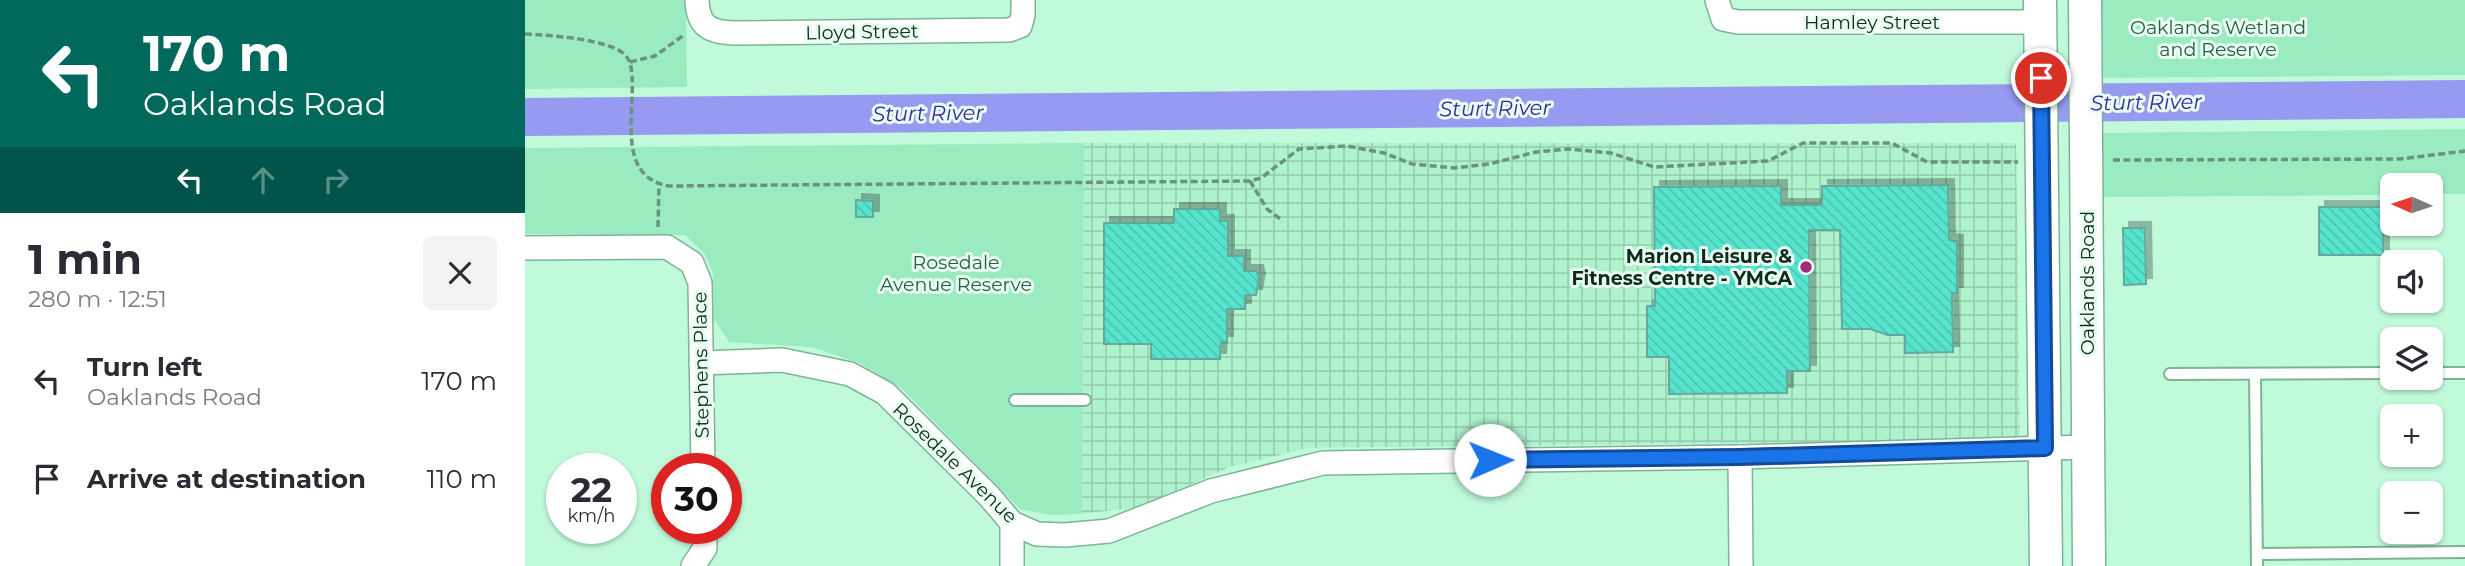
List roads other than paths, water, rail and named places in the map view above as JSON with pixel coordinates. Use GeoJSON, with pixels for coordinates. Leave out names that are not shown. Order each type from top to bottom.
{"type":"FeatureCollection","features":[{"type":"Feature","properties":{"kind":"main road","name":"Oaklands Road"},"geometry":{"type":"LineString","coordinates":[[2085,0],[2085,51],[2097,161],[2088,447],[2089,566]]}},
{"type":"Feature","properties":{"kind":"main road"},"geometry":{"type":"LineString","coordinates":[[2040,11],[2033,162],[2045,448],[2046,566]]}},
{"type":"Feature","properties":{"kind":"street","name":"Lloyd Street"},"geometry":{"type":"LineString","coordinates":[[700,11],[706,27],[718,33],[1009,30],[1020,26],[1023,0]]}},
{"type":"Feature","properties":{"kind":"street","name":"Hamley Street"},"geometry":{"type":"LineString","coordinates":[[1717,0],[1723,19],[1738,22],[2040,11]]}},
{"type":"Feature","properties":{"kind":"street","name":"Stephens Place"},"geometry":{"type":"LineString","coordinates":[[525,248],[667,247],[692,263],[699,283],[703,453]]}},
{"type":"Feature","properties":{"kind":"street","name":"Rosedale Avenue"},"geometry":{"type":"LineString","coordinates":[[701,363],[782,360],[850,374],[884,393],[989,496],[1012,523],[1037,534],[1065,535],[1109,531],[1211,491],[1323,463],[1740,457],[2088,447]]}},
{"type":"Feature","properties":{"kind":"street"},"geometry":{"type":"LineString","coordinates":[[1740,457],[1741,566]]}},
{"type":"Feature","properties":{"kind":"street"},"geometry":{"type":"LineString","coordinates":[[1012,523],[1012,566]]}},
{"type":"Feature","properties":{"kind":"street"},"geometry":{"type":"LineString","coordinates":[[694,566],[705,544]]}},
{"type":"Feature","properties":{"kind":"lane"},"geometry":{"type":"LineString","coordinates":[[2170,374],[2380,373]]}},
{"type":"Feature","properties":{"kind":"lane"},"geometry":{"type":"LineString","coordinates":[[2443,373],[2465,373]]}},
{"type":"Feature","properties":{"kind":"lane"},"geometry":{"type":"LineString","coordinates":[[2255,374],[2257,566]]}},
{"type":"Feature","properties":{"kind":"lane"},"geometry":{"type":"LineString","coordinates":[[1015,400],[1085,400]]}},
{"type":"Feature","properties":{"kind":"lane"},"geometry":{"type":"LineString","coordinates":[[2257,554],[2465,552]]}},
{"type":"Feature","properties":{"kind":"waterway","name":"Sturt River"},"geometry":{"type":"LineString","coordinates":[[525,117],[2465,99]]}},
{"type":"Feature","properties":{"kind":"place","name":"Marion Leisure & Fitness Centre - YMCA"},"geometry":{"type":"Point","coordinates":[1806,267]}},
{"type":"Feature","properties":{"kind":"park label","name":"Oaklands Wetland and Reserve"},"geometry":{"type":"Point","coordinates":[2218,38]}},
{"type":"Feature","properties":{"kind":"park label","name":"Rosedale Avenue Reserve"},"geometry":{"type":"Point","coordinates":[956,273]}}]}
